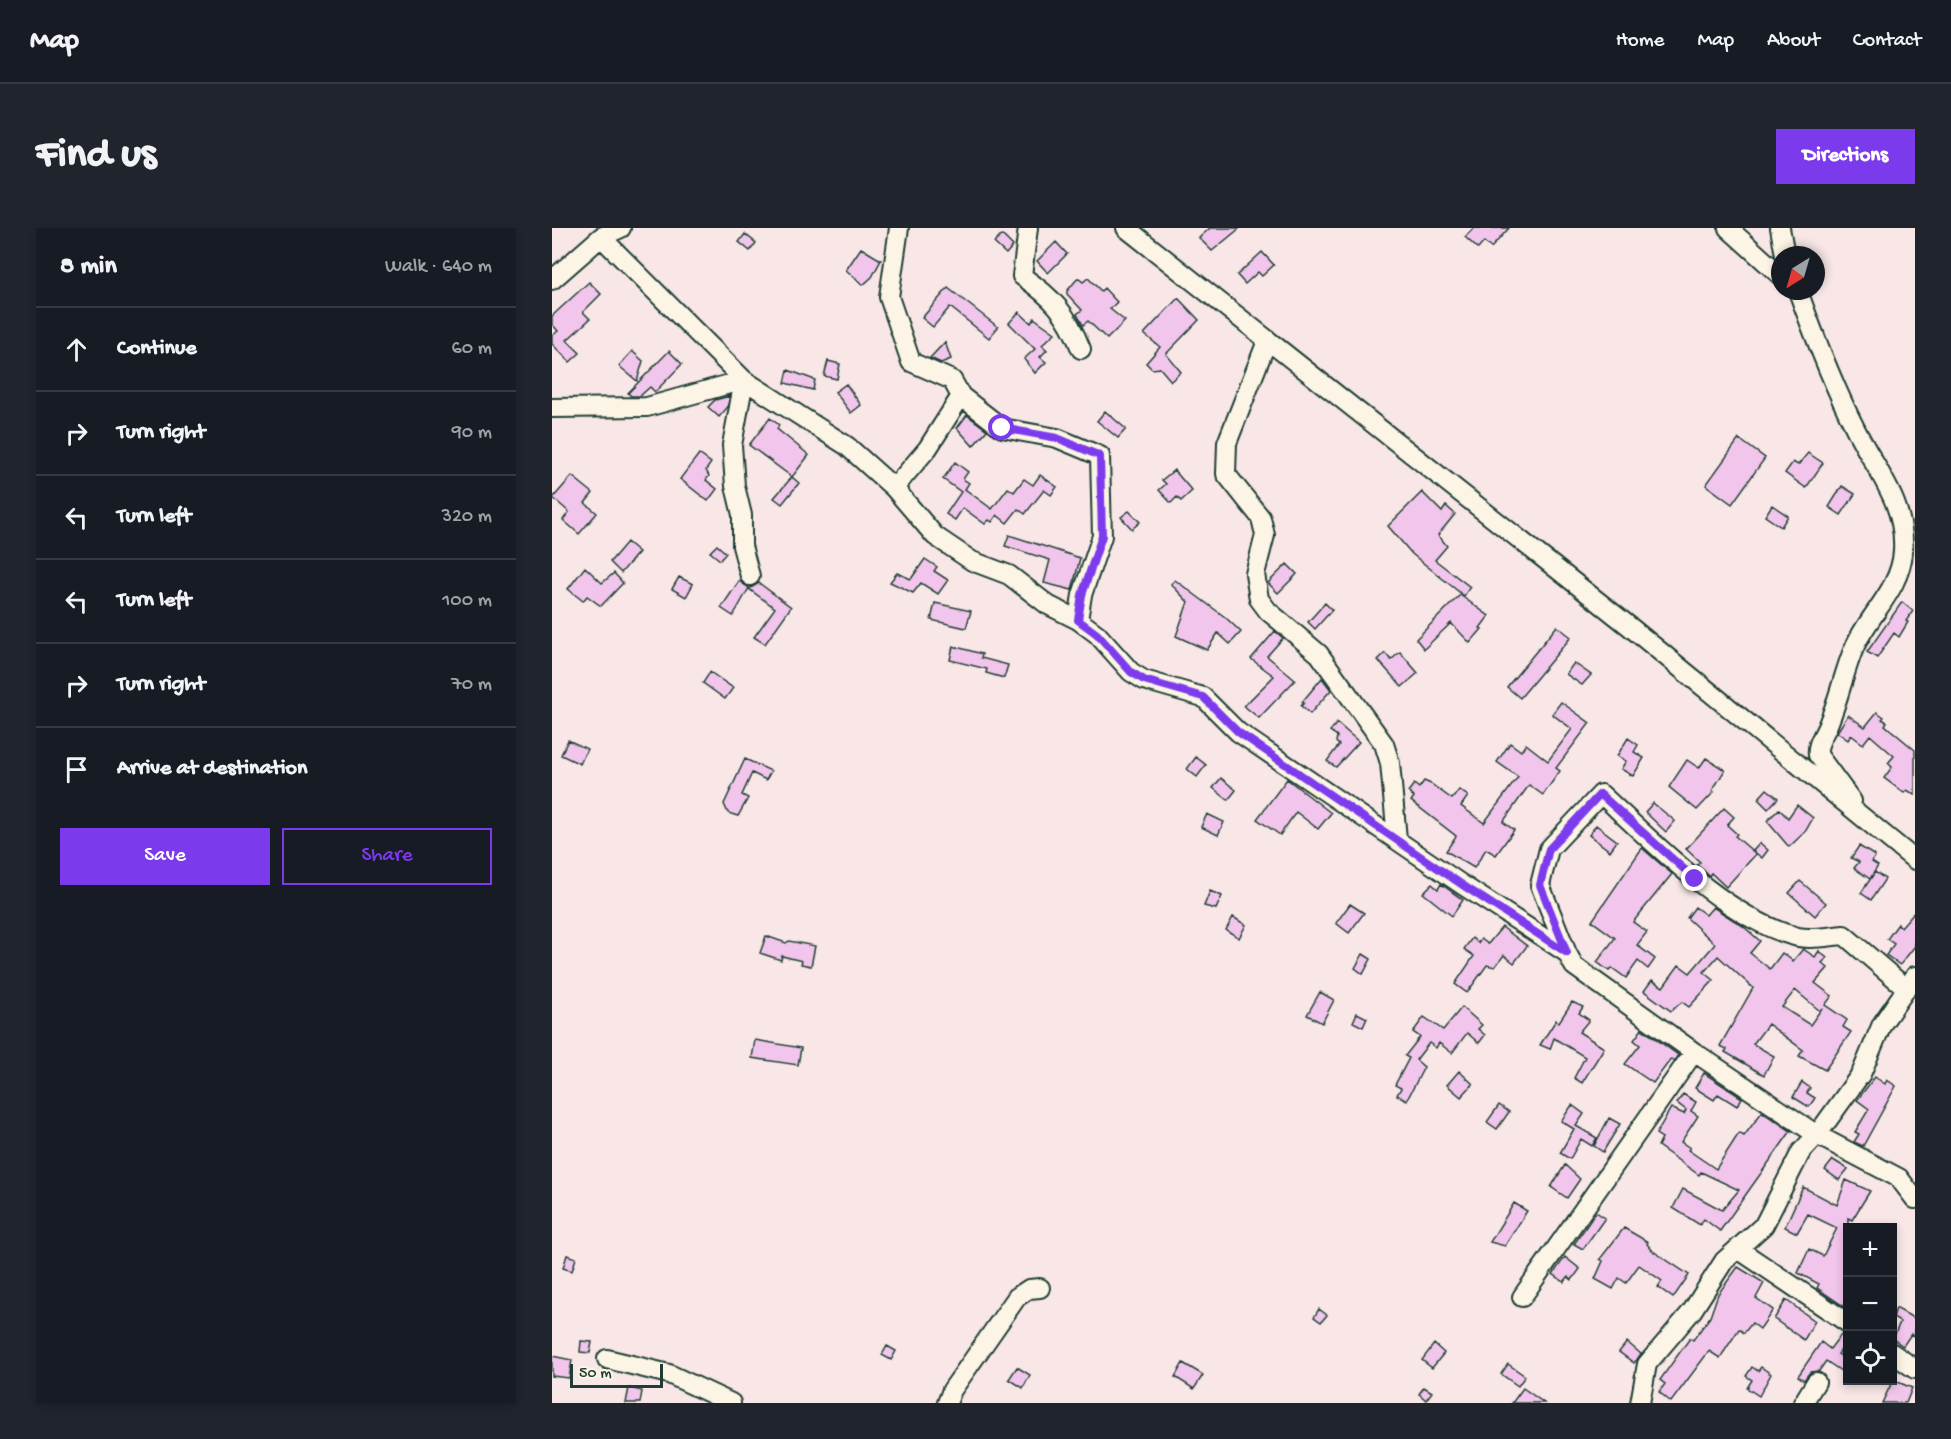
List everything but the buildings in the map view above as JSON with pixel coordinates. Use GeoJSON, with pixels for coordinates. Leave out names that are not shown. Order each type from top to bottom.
{"type":"FeatureCollection","features":[{"type":"Feature","properties":{"kind":"street"},"geometry":{"type":"LineString","coordinates":[[552,280],[603,233],[621,228]]}},
{"type":"Feature","properties":{"kind":"street"},"geometry":{"type":"LineString","coordinates":[[899,228],[889,297],[911,362],[952,380],[961,396],[1002,428],[1057,438],[1100,456],[1102,536],[1082,595],[1078,620]]}},
{"type":"Feature","properties":{"kind":"street"},"geometry":{"type":"LineString","coordinates":[[1028,228],[1022,276],[1049,295],[1070,321],[1081,349]]}},
{"type":"Feature","properties":{"kind":"street"},"geometry":{"type":"LineString","coordinates":[[1126,228],[1629,626],[1915,860]]}},
{"type":"Feature","properties":{"kind":"street"},"geometry":{"type":"LineString","coordinates":[[1728,228],[1771,267]]}},
{"type":"Feature","properties":{"kind":"street"},"geometry":{"type":"LineString","coordinates":[[1780,228],[1783,246]]}},
{"type":"Feature","properties":{"kind":"street"},"geometry":{"type":"LineString","coordinates":[[603,233],[744,380],[847,446],[894,488],[935,536],[972,561],[1009,575],[1047,605],[1078,620],[1097,634],[1131,672],[1144,680],[1203,697],[1238,732],[1464,886],[1567,953]]}},
{"type":"Feature","properties":{"kind":"street"},"geometry":{"type":"LineString","coordinates":[[1801,300],[1817,344],[1857,432],[1886,480],[1902,516],[1904,553],[1896,580],[1854,648],[1830,722],[1816,748],[1818,756],[1864,819]]}},
{"type":"Feature","properties":{"kind":"street"},"geometry":{"type":"LineString","coordinates":[[1267,340],[1227,443],[1226,474],[1261,518],[1265,535],[1255,574],[1259,599],[1268,611],[1319,654],[1384,744],[1390,763],[1397,839]]}},
{"type":"Feature","properties":{"kind":"street"},"geometry":{"type":"LineString","coordinates":[[552,408],[647,407],[744,380]]}},
{"type":"Feature","properties":{"kind":"street"},"geometry":{"type":"LineString","coordinates":[[744,380],[732,445],[735,486],[742,515],[742,546],[750,576]]}},
{"type":"Feature","properties":{"kind":"street"},"geometry":{"type":"LineString","coordinates":[[894,488],[928,448],[961,396]]}},
{"type":"Feature","properties":{"kind":"street"},"geometry":{"type":"LineString","coordinates":[[1639,1403],[1647,1364],[1692,1311],[1724,1261],[1764,1225],[1801,1152],[1817,1135],[1861,1074],[1882,1024],[1910,982],[1844,935],[1800,938],[1775,929],[1730,904],[1695,879],[1600,794],[1549,849],[1540,885],[1574,966],[1694,1052],[1817,1135],[1899,1179],[1915,1199]]}},
{"type":"Feature","properties":{"kind":"street"},"geometry":{"type":"LineString","coordinates":[[1522,1297],[1694,1052]]}},
{"type":"Feature","properties":{"kind":"street"},"geometry":{"type":"LineString","coordinates":[[1738,1250],[1843,1320]]}},
{"type":"Feature","properties":{"kind":"street"},"geometry":{"type":"LineString","coordinates":[[947,1403],[952,1390],[1017,1297],[1029,1289],[1040,1287]]}},
{"type":"Feature","properties":{"kind":"street"},"geometry":{"type":"LineString","coordinates":[[1897,1356],[1915,1369]]}},
{"type":"Feature","properties":{"kind":"street"},"geometry":{"type":"LineString","coordinates":[[607,1359],[669,1374],[730,1403]]}},
{"type":"Feature","properties":{"kind":"street"},"geometry":{"type":"LineString","coordinates":[[1803,1403],[1816,1382]]}},
{"type":"Feature","properties":{"kind":"route"},"geometry":{"type":"LineString","coordinates":[[1002,428],[1057,438],[1100,456],[1103,495],[1102,536],[1082,595],[1078,620],[1097,634],[1131,672],[1144,680],[1167,688],[1203,697],[1238,732],[1464,886],[1567,953],[1540,885],[1549,849],[1600,794],[1695,879]]}}]}
